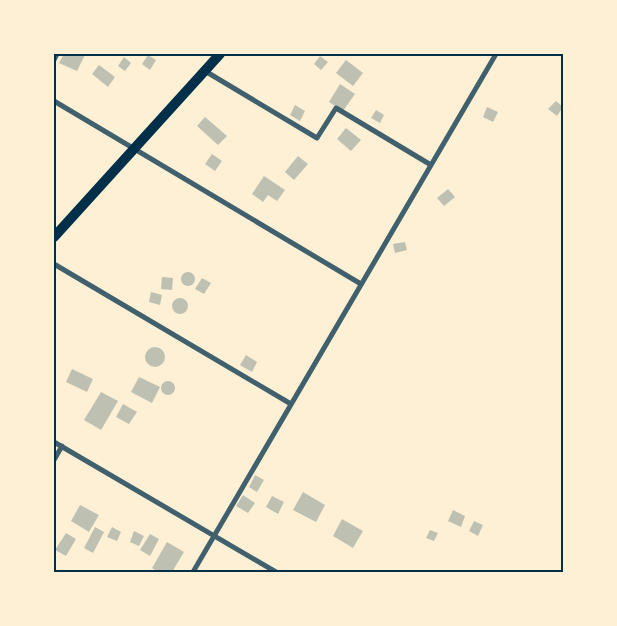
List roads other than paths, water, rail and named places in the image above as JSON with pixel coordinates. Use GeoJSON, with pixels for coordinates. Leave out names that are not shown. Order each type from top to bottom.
{"type":"FeatureCollection","features":[{"type":"Feature","properties":{"kind":"main road"},"geometry":{"type":"LineString","coordinates":[[54,237],[220,54]]}},
{"type":"Feature","properties":{"kind":"street"},"geometry":{"type":"LineString","coordinates":[[54,60],[57,54]]}},
{"type":"Feature","properties":{"kind":"street"},"geometry":{"type":"LineString","coordinates":[[193,572],[496,54]]}},
{"type":"Feature","properties":{"kind":"street"},"geometry":{"type":"LineString","coordinates":[[205,71],[317,138],[336,108],[431,165]]}},
{"type":"Feature","properties":{"kind":"street"},"geometry":{"type":"LineString","coordinates":[[54,101],[361,284]]}},
{"type":"Feature","properties":{"kind":"street"},"geometry":{"type":"LineString","coordinates":[[54,264],[291,404]]}},
{"type":"Feature","properties":{"kind":"street"},"geometry":{"type":"LineString","coordinates":[[54,442],[276,572]]}},
{"type":"Feature","properties":{"kind":"street"},"geometry":{"type":"LineString","coordinates":[[54,460],[62,446]]}}]}
